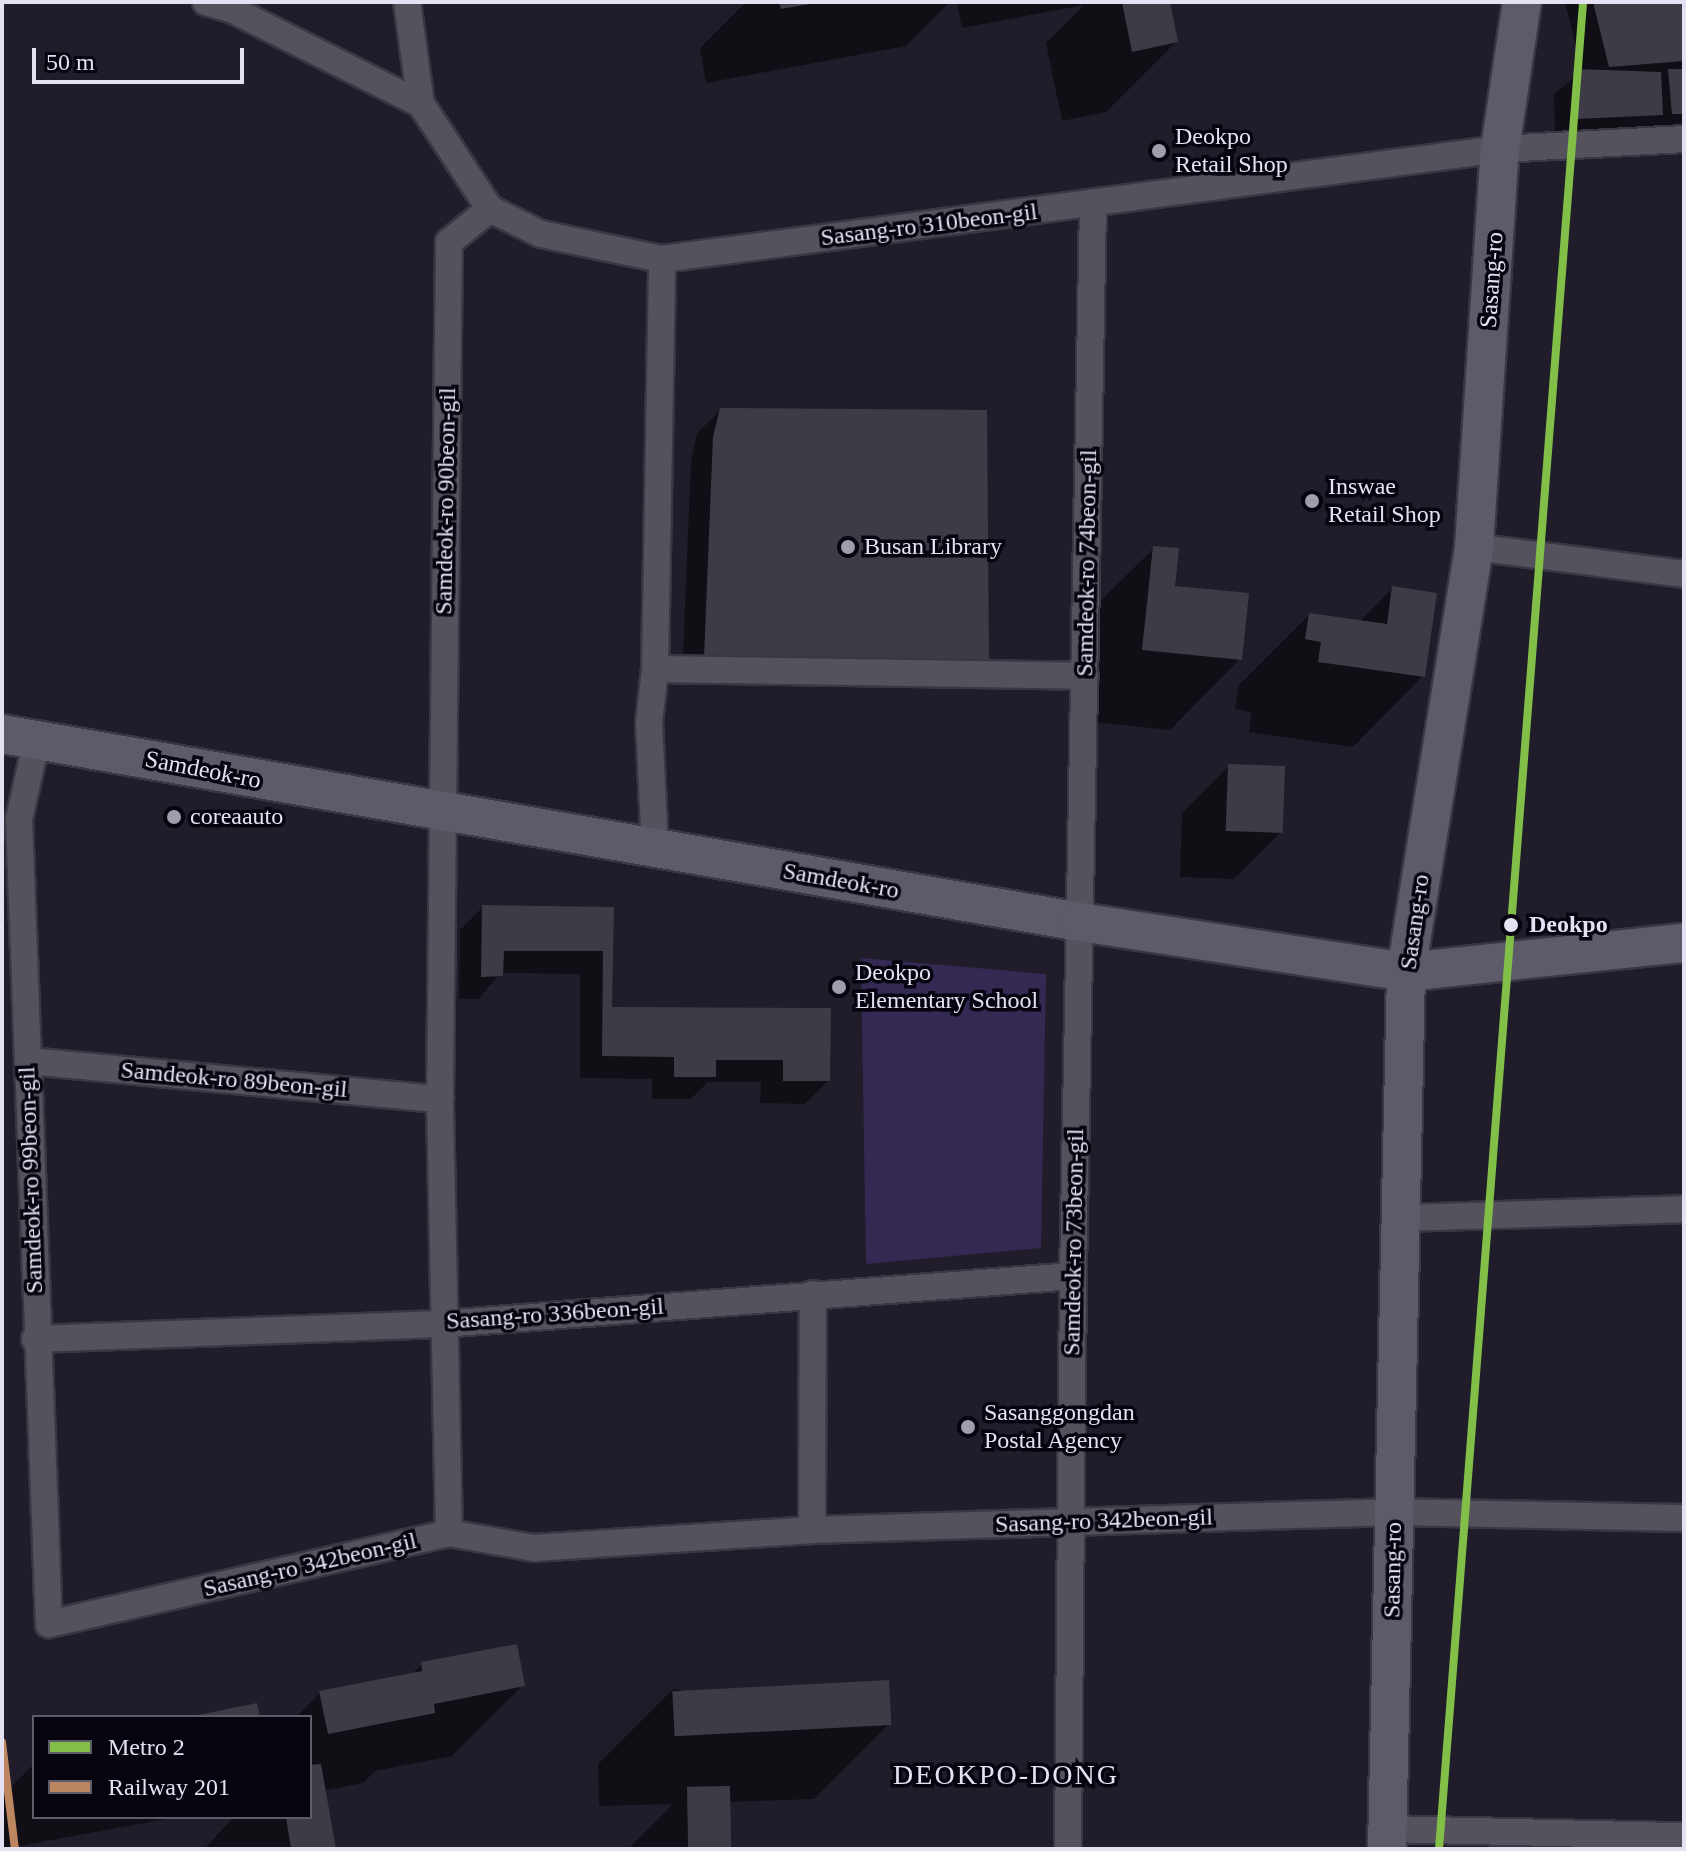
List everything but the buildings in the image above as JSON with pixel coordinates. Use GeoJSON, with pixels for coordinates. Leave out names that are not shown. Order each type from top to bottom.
{"type":"FeatureCollection","features":[{"type":"Feature","properties":{"kind":"main road","name":"Sasang-ro"},"geometry":{"type":"LineString","coordinates":[[1388,1839],[1406,972],[1474,547],[1500,149],[1522,2]]}},
{"type":"Feature","properties":{"kind":"main road","name":"Samdeok-ro"},"geometry":{"type":"LineString","coordinates":[[19,736],[443,813],[1080,922],[1406,972],[1684,943]]}},
{"type":"Feature","properties":{"kind":"street"},"geometry":{"type":"LineString","coordinates":[[206,2],[231,9],[421,104]]}},
{"type":"Feature","properties":{"kind":"street"},"geometry":{"type":"LineString","coordinates":[[407,2],[421,104],[490,209]]}},
{"type":"Feature","properties":{"kind":"street","name":"Sasang-ro 310beon-gil"},"geometry":{"type":"LineString","coordinates":[[490,209],[541,234],[662,259],[1500,149],[1684,139]]}},
{"type":"Feature","properties":{"kind":"street","name":"Samdeok-ro 74beon-gil"},"geometry":{"type":"LineString","coordinates":[[1080,922],[1093,204]]}},
{"type":"Feature","properties":{"kind":"street","name":"Samdeok-ro 90beon-gil"},"geometry":{"type":"LineString","coordinates":[[443,813],[449,242],[490,209]]}},
{"type":"Feature","properties":{"kind":"street"},"geometry":{"type":"LineString","coordinates":[[655,849],[649,723],[655,669],[662,259]]}},
{"type":"Feature","properties":{"kind":"street"},"geometry":{"type":"LineString","coordinates":[[1474,547],[1684,574]]}},
{"type":"Feature","properties":{"kind":"street"},"geometry":{"type":"LineString","coordinates":[[655,669],[1085,676]]}},
{"type":"Feature","properties":{"kind":"street","name":"Samdeok-ro 99beon-gil"},"geometry":{"type":"LineString","coordinates":[[19,736],[35,1339],[49,1624]]}},
{"type":"Feature","properties":{"kind":"street"},"geometry":{"type":"LineString","coordinates":[[443,813],[440,1099],[442,1324],[449,1533]]}},
{"type":"Feature","properties":{"kind":"street","name":"Samdeok-ro 73beon-gil"},"geometry":{"type":"LineString","coordinates":[[1068,1849],[1073,1276],[1080,922]]}},
{"type":"Feature","properties":{"kind":"street","name":"Samdeok-ro 89beon-gil"},"geometry":{"type":"LineString","coordinates":[[28,1061],[440,1099]]}},
{"type":"Feature","properties":{"kind":"street"},"geometry":{"type":"LineString","coordinates":[[1401,1218],[1684,1209]]}},
{"type":"Feature","properties":{"kind":"street","name":"Sasang-ro 336beon-gil"},"geometry":{"type":"LineString","coordinates":[[35,1339],[442,1324],[1073,1276]]}},
{"type":"Feature","properties":{"kind":"street"},"geometry":{"type":"LineString","coordinates":[[812,1530],[813,1294]]}},
{"type":"Feature","properties":{"kind":"street","name":"Sasang-ro 342beon-gil"},"geometry":{"type":"LineString","coordinates":[[49,1624],[449,1533],[534,1548],[812,1530],[1395,1512],[1684,1518]]}},
{"type":"Feature","properties":{"kind":"street"},"geometry":{"type":"LineString","coordinates":[[1388,1839],[1684,1836]]}},
{"type":"Feature","properties":{"kind":"shaded area"},"geometry":{"type":"Polygon","coordinates":[[[861,958],[1046,974],[1041,1248],[866,1264],[861,958]]]}},
{"type":"Feature","properties":{"kind":"metro line","name":"2"},"geometry":{"type":"LineString","coordinates":[[1439,1849],[1583,2]]}},
{"type":"Feature","properties":{"kind":"rail line","name":"201"},"geometry":{"type":"LineString","coordinates":[[2,1742],[15,1849]]}},
{"type":"Feature","properties":{"kind":"place","name":"Deokpo Retail Shop"},"geometry":{"type":"Point","coordinates":[1159,151]}},
{"type":"Feature","properties":{"kind":"place","name":"Inswae Retail Shop"},"geometry":{"type":"Point","coordinates":[1312,501]}},
{"type":"Feature","properties":{"kind":"place","name":"Busan Library"},"geometry":{"type":"Point","coordinates":[848,547]}},
{"type":"Feature","properties":{"kind":"place","name":"coreaauto"},"geometry":{"type":"Point","coordinates":[174,817]}},
{"type":"Feature","properties":{"kind":"place","name":"Deokpo"},"geometry":{"type":"Point","coordinates":[1511,925]}},
{"type":"Feature","properties":{"kind":"place","name":"Deokpo Elementary School"},"geometry":{"type":"Point","coordinates":[839,987]}},
{"type":"Feature","properties":{"kind":"place","name":"Sasanggongdan Postal Agency"},"geometry":{"type":"Point","coordinates":[968,1427]}},
{"type":"Feature","properties":{"kind":"district","name":"DEOKPO-DONG"},"geometry":{"type":"Point","coordinates":[1006,1775]}}]}
